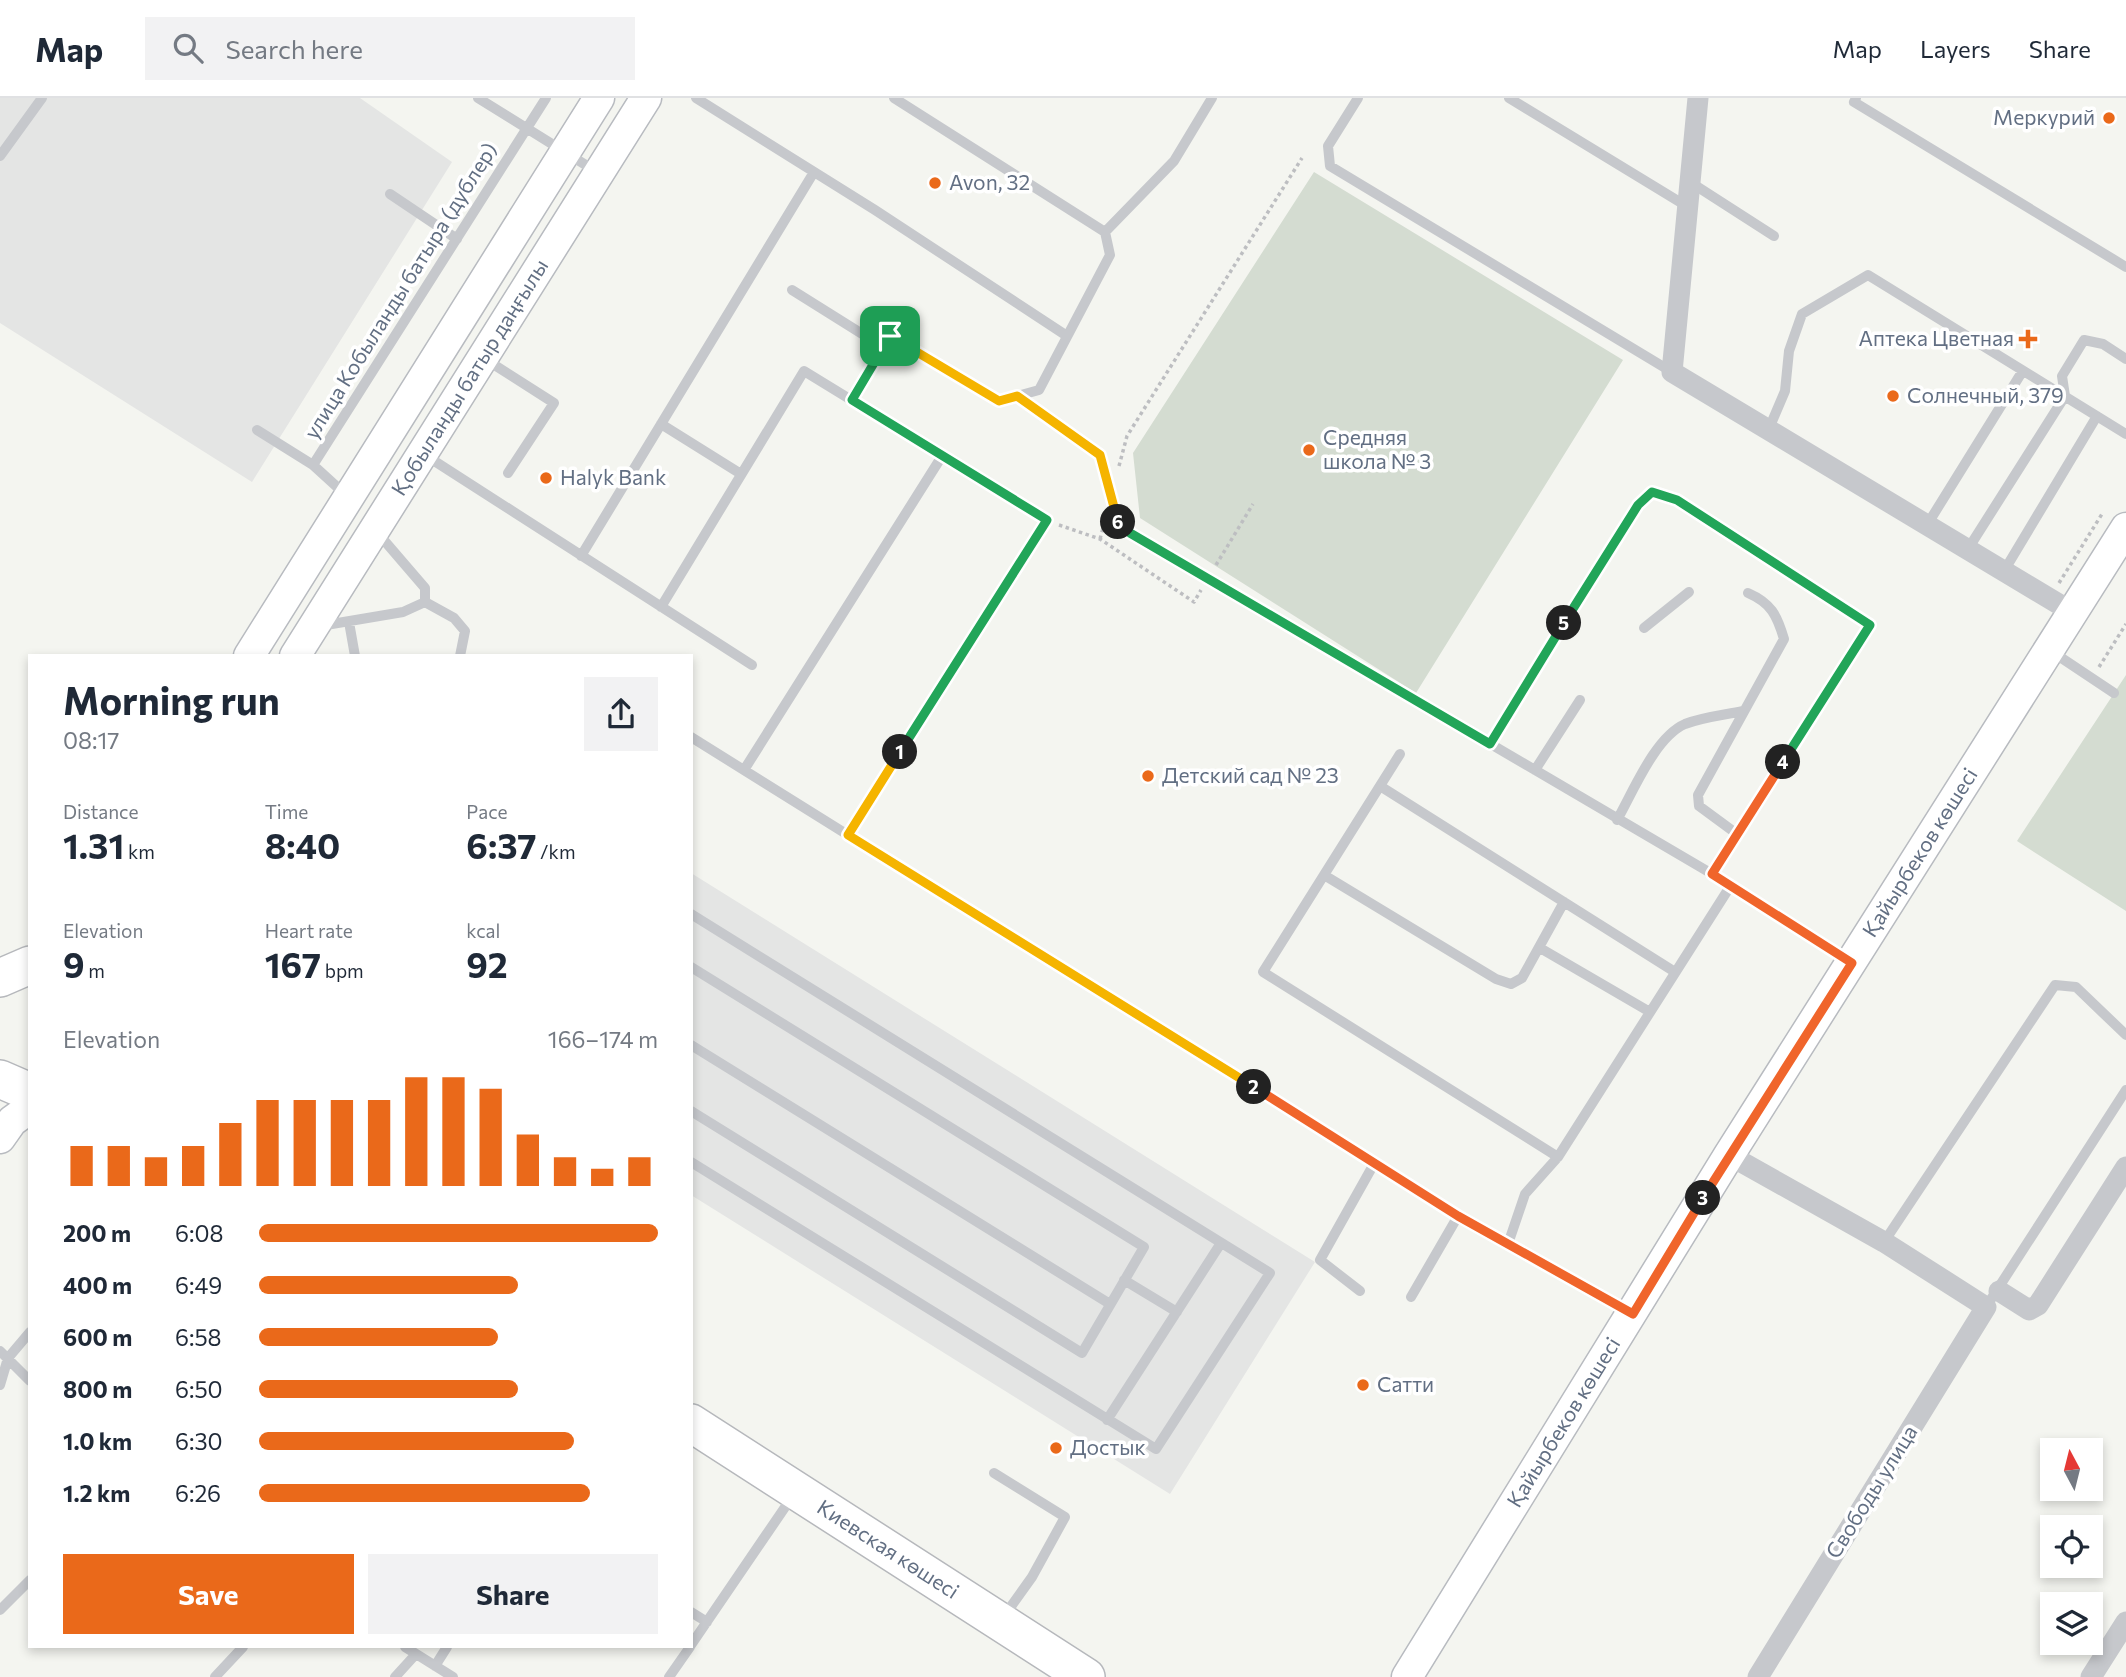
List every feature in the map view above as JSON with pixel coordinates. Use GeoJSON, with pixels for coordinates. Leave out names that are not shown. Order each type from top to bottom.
{"type":"FeatureCollection","features":[{"type":"Feature","properties":{"kind":"highway"},"geometry":{"type":"LineString","coordinates":[[0,1079],[28,1091]]}},
{"type":"Feature","properties":{"kind":"highway","name":"Киевская көшесі"},"geometry":{"type":"LineString","coordinates":[[693,1424],[1086,1677]]}},
{"type":"Feature","properties":{"kind":"main road","name":"Қобыланды батыр даңғылы"},"geometry":{"type":"LineString","coordinates":[[250,654],[599,98]]}},
{"type":"Feature","properties":{"kind":"main road","name":"Қобыланды батыр даңғылы"},"geometry":{"type":"LineString","coordinates":[[296,654],[646,98]]}},
{"type":"Feature","properties":{"kind":"main road","name":"Қайырбеков көшесі"},"geometry":{"type":"LineString","coordinates":[[1407,1677],[1729,1155],[2049,649],[2061,605],[2114,521]]}},
{"type":"Feature","properties":{"kind":"main road"},"geometry":{"type":"LineString","coordinates":[[0,1138],[12,1121],[28,1109]]}},
{"type":"Feature","properties":{"kind":"street"},"geometry":{"type":"LineString","coordinates":[[1698,98],[1672,372],[2061,605]]}},
{"type":"Feature","properties":{"kind":"street"},"geometry":{"type":"LineString","coordinates":[[1729,1155],[1884,1242],[1993,1299],[2029,1310],[2038,1305],[2126,1167]]}},
{"type":"Feature","properties":{"kind":"street","name":"Свободы улица"},"geometry":{"type":"LineString","coordinates":[[1758,1677],[1993,1299]]}},
{"type":"Feature","properties":{"kind":"street"},"geometry":{"type":"LineString","coordinates":[[2091,1677],[2126,1622]]}},
{"type":"Feature","properties":{"kind":"lane"},"geometry":{"type":"LineString","coordinates":[[0,156],[42,98]]}},
{"type":"Feature","properties":{"kind":"lane"},"geometry":{"type":"LineString","coordinates":[[478,98],[598,173]]}},
{"type":"Feature","properties":{"kind":"lane","name":"улица Кобыланды батыра (дублер)"},"geometry":{"type":"LineString","coordinates":[[347,496],[313,465],[547,98]]}},
{"type":"Feature","properties":{"kind":"lane"},"geometry":{"type":"LineString","coordinates":[[696,98],[1067,336]]}},
{"type":"Feature","properties":{"kind":"lane"},"geometry":{"type":"LineString","coordinates":[[890,336],[999,401],[1039,390],[1111,255],[1105,232],[894,98]]}},
{"type":"Feature","properties":{"kind":"lane"},"geometry":{"type":"LineString","coordinates":[[1358,98],[1328,146],[1330,166],[1672,372]]}},
{"type":"Feature","properties":{"kind":"lane"},"geometry":{"type":"LineString","coordinates":[[1509,98],[1688,207]]}},
{"type":"Feature","properties":{"kind":"lane"},"geometry":{"type":"LineString","coordinates":[[1856,98],[1854,102],[2126,267]]}},
{"type":"Feature","properties":{"kind":"lane"},"geometry":{"type":"LineString","coordinates":[[1105,232],[1174,161],[1209,99]]}},
{"type":"Feature","properties":{"kind":"lane"},"geometry":{"type":"LineString","coordinates":[[581,556],[814,172]]}},
{"type":"Feature","properties":{"kind":"lane"},"geometry":{"type":"LineString","coordinates":[[1690,182],[1774,236]]}},
{"type":"Feature","properties":{"kind":"lane"},"geometry":{"type":"LineString","coordinates":[[390,194],[457,239]]}},
{"type":"Feature","properties":{"kind":"lane"},"geometry":{"type":"LineString","coordinates":[[1769,430],[1785,391],[1789,351],[1802,314],[1868,275],[2126,434]]}},
{"type":"Feature","properties":{"kind":"lane"},"geometry":{"type":"LineString","coordinates":[[792,290],[883,348]]}},
{"type":"Feature","properties":{"kind":"lane"},"geometry":{"type":"LineString","coordinates":[[852,400],[904,315]]}},
{"type":"Feature","properties":{"kind":"lane"},"geometry":{"type":"LineString","coordinates":[[1968,549],[2065,396],[2062,376],[2084,340],[2103,344],[2126,359]]}},
{"type":"Feature","properties":{"kind":"lane"},"geometry":{"type":"LineString","coordinates":[[483,357],[554,402],[508,473]]}},
{"type":"Feature","properties":{"kind":"lane"},"geometry":{"type":"LineString","coordinates":[[661,607],[804,371],[1047,520],[848,835]]}},
{"type":"Feature","properties":{"kind":"lane"},"geometry":{"type":"LineString","coordinates":[[1927,525],[2022,372]]}},
{"type":"Feature","properties":{"kind":"lane"},"geometry":{"type":"LineString","coordinates":[[1017,396],[1100,455],[1119,526],[1731,885],[1852,963]]}},
{"type":"Feature","properties":{"kind":"lane"},"geometry":{"type":"LineString","coordinates":[[2004,571],[2097,416]]}},
{"type":"Feature","properties":{"kind":"lane"},"geometry":{"type":"LineString","coordinates":[[661,424],[741,474]]}},
{"type":"Feature","properties":{"kind":"lane"},"geometry":{"type":"LineString","coordinates":[[257,430],[313,465]]}},
{"type":"Feature","properties":{"kind":"lane"},"geometry":{"type":"LineString","coordinates":[[422,454],[752,665]]}},
{"type":"Feature","properties":{"kind":"lane"},"geometry":{"type":"LineString","coordinates":[[744,770],[942,456]]}},
{"type":"Feature","properties":{"kind":"lane"},"geometry":{"type":"LineString","coordinates":[[1490,744],[1638,505],[1652,492],[1677,500],[1870,625],[1712,874]]}},
{"type":"Feature","properties":{"kind":"lane"},"geometry":{"type":"LineString","coordinates":[[314,627],[403,612],[425,602],[428,596],[425,588],[374,530]]}},
{"type":"Feature","properties":{"kind":"lane"},"geometry":{"type":"LineString","coordinates":[[1644,628],[1689,592]]}},
{"type":"Feature","properties":{"kind":"lane"},"geometry":{"type":"LineString","coordinates":[[1737,834],[1699,807],[1698,795],[1784,639],[1778,618],[1766,601],[1748,593]]}},
{"type":"Feature","properties":{"kind":"lane"},"geometry":{"type":"LineString","coordinates":[[425,602],[454,618],[465,631],[460,654]]}},
{"type":"Feature","properties":{"kind":"lane"},"geometry":{"type":"LineString","coordinates":[[349,622],[355,654]]}},
{"type":"Feature","properties":{"kind":"lane"},"geometry":{"type":"LineString","coordinates":[[2049,649],[2115,693]]}},
{"type":"Feature","properties":{"kind":"lane"},"geometry":{"type":"LineString","coordinates":[[1535,770],[1580,700]]}},
{"type":"Feature","properties":{"kind":"lane"},"geometry":{"type":"LineString","coordinates":[[1617,820],[1662,742],[1673,731],[1686,724],[1743,710]]}},
{"type":"Feature","properties":{"kind":"lane"},"geometry":{"type":"LineString","coordinates":[[693,738],[1458,1216],[1633,1314]]}},
{"type":"Feature","properties":{"kind":"lane"},"geometry":{"type":"LineString","coordinates":[[1400,754],[1263,972],[1558,1157]]}},
{"type":"Feature","properties":{"kind":"lane"},"geometry":{"type":"LineString","coordinates":[[1380,786],[1675,972]]}},
{"type":"Feature","properties":{"kind":"lane"},"geometry":{"type":"LineString","coordinates":[[1324,874],[1496,979],[1511,984],[1522,978],[1564,902]]}},
{"type":"Feature","properties":{"kind":"lane"},"geometry":{"type":"LineString","coordinates":[[1508,1244],[1525,1194],[1558,1157],[1731,885]]}},
{"type":"Feature","properties":{"kind":"lane"},"geometry":{"type":"LineString","coordinates":[[693,915],[1270,1273],[1156,1450],[693,1163]]}},
{"type":"Feature","properties":{"kind":"lane"},"geometry":{"type":"LineString","coordinates":[[1540,948],[1650,1012]]}},
{"type":"Feature","properties":{"kind":"lane"},"geometry":{"type":"LineString","coordinates":[[693,968],[1144,1247],[1082,1353],[693,1112]]}},
{"type":"Feature","properties":{"kind":"lane"},"geometry":{"type":"LineString","coordinates":[[1884,1242],[2055,985],[2076,986],[2126,1035]]}},
{"type":"Feature","properties":{"kind":"lane"},"geometry":{"type":"LineString","coordinates":[[693,1046],[1110,1304]]}},
{"type":"Feature","properties":{"kind":"lane"},"geometry":{"type":"LineString","coordinates":[[1993,1299],[2126,1090]]}},
{"type":"Feature","properties":{"kind":"lane"},"geometry":{"type":"LineString","coordinates":[[1360,1291],[1320,1260],[1375,1162]]}},
{"type":"Feature","properties":{"kind":"lane"},"geometry":{"type":"LineString","coordinates":[[1411,1297],[1458,1216]]}},
{"type":"Feature","properties":{"kind":"lane"},"geometry":{"type":"LineString","coordinates":[[1107,1419],[1221,1243]]}},
{"type":"Feature","properties":{"kind":"lane"},"geometry":{"type":"LineString","coordinates":[[1125,1280],[1177,1312]]}},
{"type":"Feature","properties":{"kind":"lane"},"geometry":{"type":"LineString","coordinates":[[0,1385],[4,1354],[28,1334]]}},
{"type":"Feature","properties":{"kind":"lane"},"geometry":{"type":"LineString","coordinates":[[4,1354],[28,1378]]}},
{"type":"Feature","properties":{"kind":"lane"},"geometry":{"type":"LineString","coordinates":[[994,1473],[1065,1517],[1031,1577],[1001,1621]]}},
{"type":"Feature","properties":{"kind":"lane"},"geometry":{"type":"LineString","coordinates":[[693,1643],[797,1490]]}},
{"type":"Feature","properties":{"kind":"lane"},"geometry":{"type":"LineString","coordinates":[[0,1610],[28,1582]]}},
{"type":"Feature","properties":{"kind":"lane"},"geometry":{"type":"LineString","coordinates":[[693,1613],[707,1622]]}},
{"type":"Feature","properties":{"kind":"lane"},"geometry":{"type":"LineString","coordinates":[[215,1677],[242,1648]]}},
{"type":"Feature","properties":{"kind":"lane"},"geometry":{"type":"LineString","coordinates":[[407,1648],[453,1677]]}},
{"type":"Feature","properties":{"kind":"lane"},"geometry":{"type":"LineString","coordinates":[[435,1666],[446,1648]]}},
{"type":"Feature","properties":{"kind":"lane"},"geometry":{"type":"LineString","coordinates":[[669,1677],[690,1648]]}},
{"type":"Feature","properties":{"kind":"lane"},"geometry":{"type":"LineString","coordinates":[[395,1677],[416,1654]]}},
{"type":"Feature","properties":{"kind":"path"},"geometry":{"type":"LineString","coordinates":[[1100,539],[1127,436],[1302,158]]}},
{"type":"Feature","properties":{"kind":"path"},"geometry":{"type":"LineString","coordinates":[[2061,605],[2114,521]]}},
{"type":"Feature","properties":{"kind":"path"},"geometry":{"type":"LineString","coordinates":[[2091,678],[2126,624]]}},
{"type":"Feature","properties":{"kind":"shaded area"},"geometry":{"type":"Polygon","coordinates":[[[0,98],[360,98],[452,162],[252,482],[0,323],[0,98]]]}},
{"type":"Feature","properties":{"kind":"shaded area"},"geometry":{"type":"Polygon","coordinates":[[[1314,172],[1623,360],[1416,693],[1140,518],[1133,453],[1314,172]]]}},
{"type":"Feature","properties":{"kind":"shaded area"},"geometry":{"type":"Polygon","coordinates":[[[2126,675],[2126,911],[2017,841],[2126,675]]]}},
{"type":"Feature","properties":{"kind":"shaded area"},"geometry":{"type":"Polygon","coordinates":[[[693,874],[1315,1262],[1170,1494],[693,1196],[693,874]]]}},
{"type":"Feature","properties":{"kind":"place","name":"Меркурий"},"geometry":{"type":"Point","coordinates":[2109,118]}},
{"type":"Feature","properties":{"kind":"place","name":"Avon, 32"},"geometry":{"type":"Point","coordinates":[935,183]}},
{"type":"Feature","properties":{"kind":"place","name":"Аптека Цветная"},"geometry":{"type":"Point","coordinates":[2028,339]}},
{"type":"Feature","properties":{"kind":"place","name":"Солнечный, 379"},"geometry":{"type":"Point","coordinates":[1893,396]}},
{"type":"Feature","properties":{"kind":"place","name":"Средняя школа № 3"},"geometry":{"type":"Point","coordinates":[1309,450]}},
{"type":"Feature","properties":{"kind":"place","name":"Halyk Bank"},"geometry":{"type":"Point","coordinates":[546,478]}},
{"type":"Feature","properties":{"kind":"place","name":"Детский сад № 23"},"geometry":{"type":"Point","coordinates":[1148,776]}},
{"type":"Feature","properties":{"kind":"place","name":"Сатти"},"geometry":{"type":"Point","coordinates":[1363,1385]}},
{"type":"Feature","properties":{"kind":"place","name":"Достык"},"geometry":{"type":"Point","coordinates":[1056,1448]}},
{"type":"Feature","properties":{"kind":"route"},"geometry":{"type":"LineString","coordinates":[[890,336],[999,401],[1017,396],[1100,455],[1119,526],[1490,744],[1638,505],[1652,492],[1677,500],[1870,625],[1712,874],[1852,963],[1729,1155],[1633,1314],[1458,1216],[848,835],[1047,520],[852,400],[890,336]]}}]}
